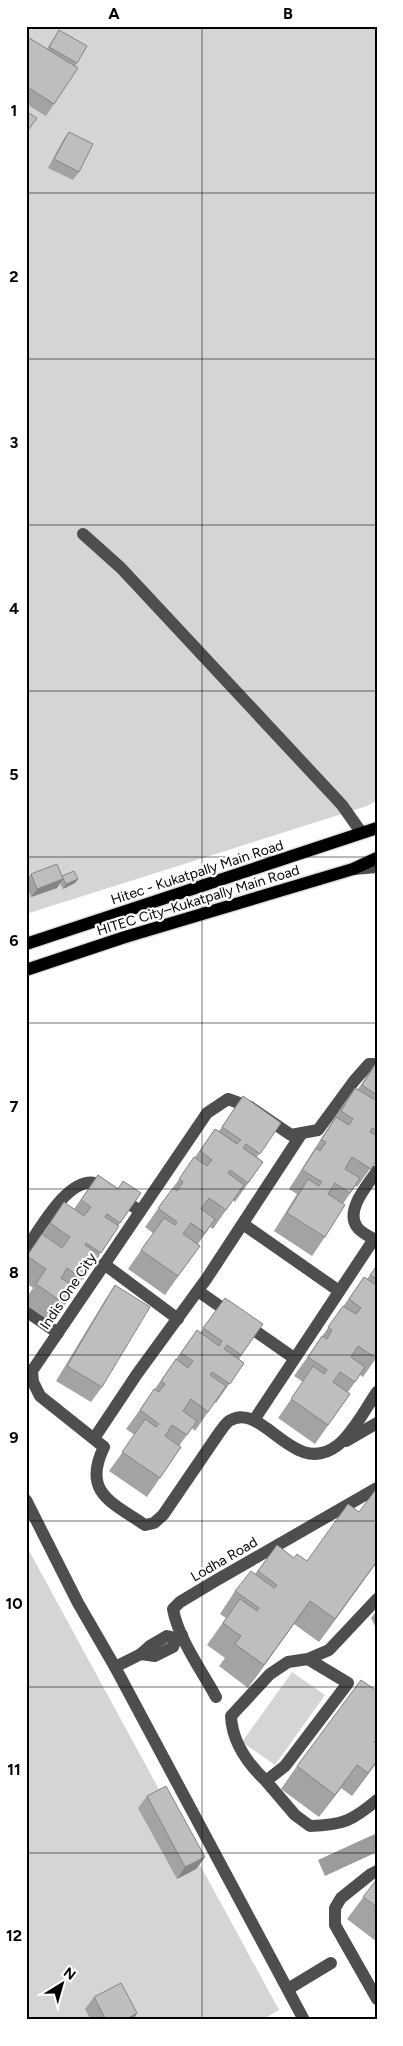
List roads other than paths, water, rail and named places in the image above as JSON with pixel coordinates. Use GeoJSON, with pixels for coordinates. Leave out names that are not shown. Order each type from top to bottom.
{"type":"FeatureCollection","features":[{"type":"Feature","properties":{"kind":"main road","name":"Hitec - Kukatpally Main Road"},"geometry":{"type":"LineString","coordinates":[[26,944],[377,828]]}},
{"type":"Feature","properties":{"kind":"main road","name":"HITEC City–Kukatpally Main Road"},"geometry":{"type":"LineString","coordinates":[[26,970],[125,937],[353,869],[377,858]]}},
{"type":"Feature","properties":{"kind":"street"},"geometry":{"type":"LineString","coordinates":[[83,534],[121,568],[342,805],[361,832]]}},
{"type":"Feature","properties":{"kind":"street"},"geometry":{"type":"LineString","coordinates":[[353,869],[377,867]]}},
{"type":"Feature","properties":{"kind":"street"},"geometry":{"type":"LineString","coordinates":[[377,1064],[369,1064],[359,1075],[318,1130],[302,1133],[198,1291],[95,1437],[104,1447],[97,1462],[96,1476],[99,1489],[105,1498],[145,1525],[154,1523],[163,1515],[219,1433],[228,1422],[238,1417],[254,1420],[304,1453],[319,1455],[377,1423]]}},
{"type":"Feature","properties":{"kind":"street","name":"Indis One City"},"geometry":{"type":"LineString","coordinates":[[95,1437],[40,1396],[33,1382],[32,1371],[140,1211],[207,1113],[228,1099],[250,1107],[291,1134],[302,1133]]}},
{"type":"Feature","properties":{"kind":"street"},"geometry":{"type":"LineString","coordinates":[[254,1420],[375,1240],[358,1228],[353,1217],[356,1203],[377,1171]]}},
{"type":"Feature","properties":{"kind":"street"},"geometry":{"type":"LineString","coordinates":[[26,1248],[67,1192],[85,1182],[97,1183],[140,1211]]}},
{"type":"Feature","properties":{"kind":"street"},"geometry":{"type":"LineString","coordinates":[[242,1224],[340,1291]]}},
{"type":"Feature","properties":{"kind":"street"},"geometry":{"type":"LineString","coordinates":[[104,1264],[178,1319]]}},
{"type":"Feature","properties":{"kind":"street"},"geometry":{"type":"LineString","coordinates":[[198,1291],[294,1358]]}},
{"type":"Feature","properties":{"kind":"street"},"geometry":{"type":"LineString","coordinates":[[26,1311],[58,1333]]}},
{"type":"Feature","properties":{"kind":"street"},"geometry":{"type":"LineString","coordinates":[[338,1445],[356,1424],[377,1392]]}},
{"type":"Feature","properties":{"kind":"street","name":"Lodha Road"},"geometry":{"type":"LineString","coordinates":[[216,1697],[179,1636],[173,1609],[180,1602],[377,1488]]}},
{"type":"Feature","properties":{"kind":"street"},"geometry":{"type":"LineString","coordinates":[[26,1500],[78,1603],[115,1666],[288,1989],[300,2018]]}},
{"type":"Feature","properties":{"kind":"street"},"geometry":{"type":"LineString","coordinates":[[377,1600],[330,1650],[308,1659],[288,1662],[270,1674],[231,1716],[231,1727],[238,1746],[258,1774],[295,1815],[310,1826],[334,1825],[358,1816],[377,1800]]}},
{"type":"Feature","properties":{"kind":"street"},"geometry":{"type":"LineString","coordinates":[[115,1666],[141,1654],[167,1636],[179,1636]]}},
{"type":"Feature","properties":{"kind":"street"},"geometry":{"type":"LineString","coordinates":[[266,1781],[285,1766],[352,1685],[308,1659]]}},
{"type":"Feature","properties":{"kind":"street"},"geometry":{"type":"LineString","coordinates":[[377,1871],[370,1874],[341,1898],[335,1908],[336,1925],[377,2000]]}},
{"type":"Feature","properties":{"kind":"street"},"geometry":{"type":"LineString","coordinates":[[288,1989],[331,1963]]}}]}
